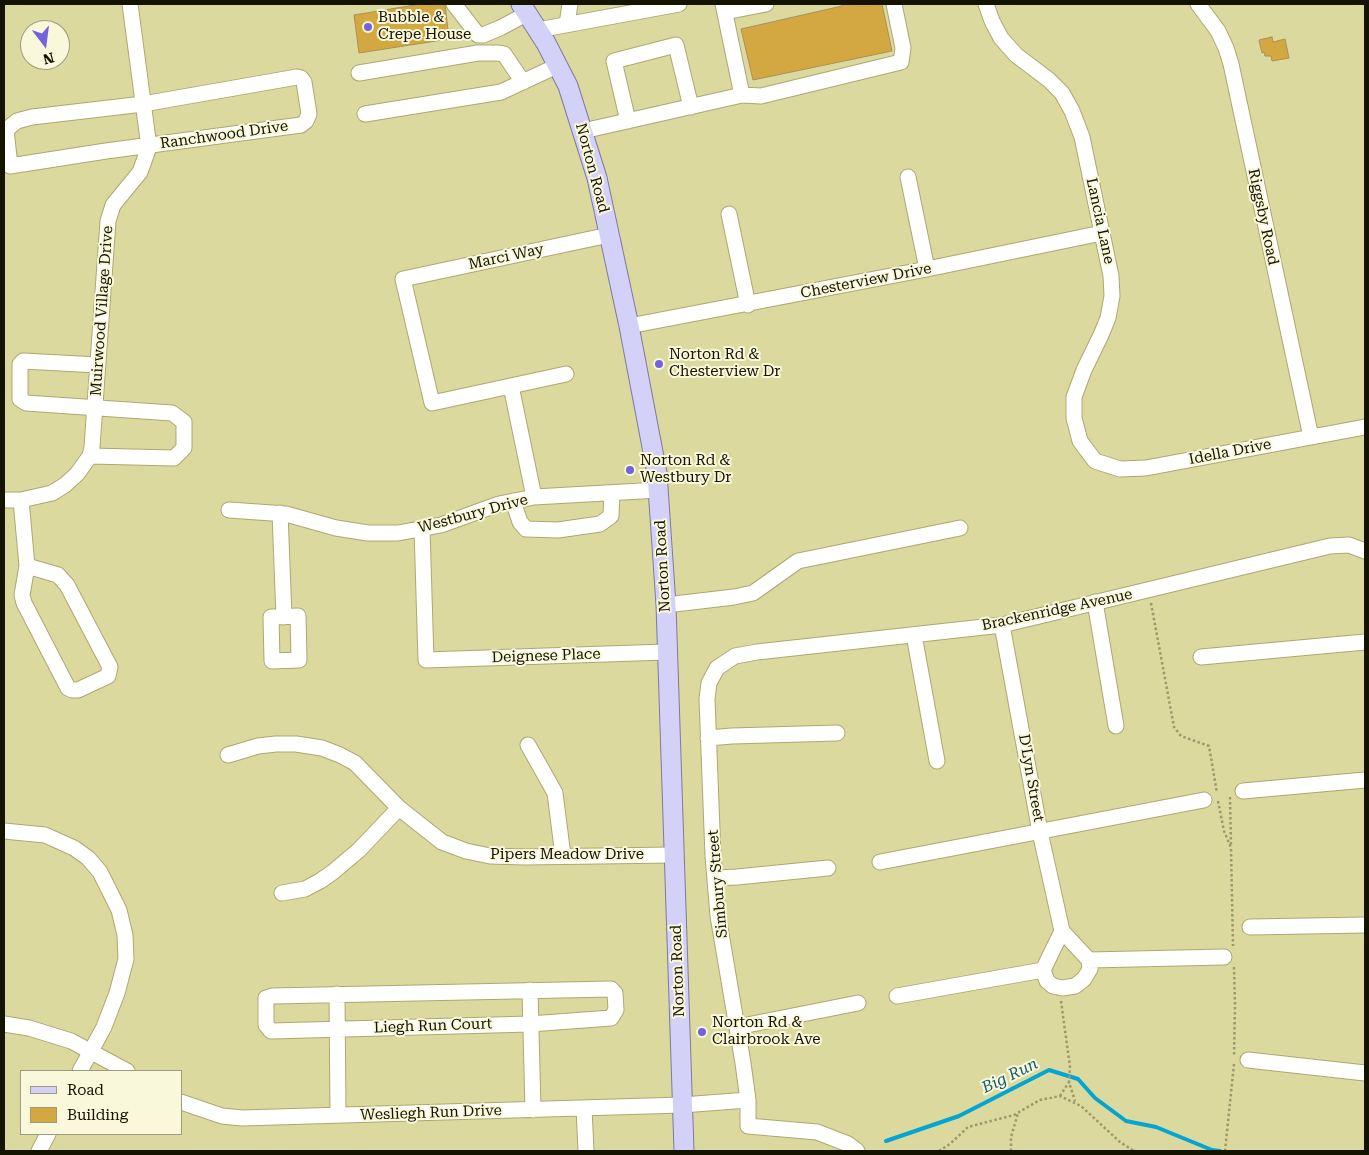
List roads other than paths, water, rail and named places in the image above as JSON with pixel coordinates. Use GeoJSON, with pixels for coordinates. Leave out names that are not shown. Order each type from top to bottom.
{"type":"FeatureCollection","features":[{"type":"Feature","properties":{"kind":"main road","name":"Norton Road"},"geometry":{"type":"LineString","coordinates":[[524,9],[559,65],[576,106],[597,178],[629,326],[651,437],[659,490],[666,605],[666,652],[684,1151]]}},
{"type":"Feature","properties":{"kind":"street","name":"Muirwood Village Drive"},"geometry":{"type":"LineString","coordinates":[[4,500],[21,500],[52,493],[77,474],[90,456],[108,221],[113,205],[140,172],[149,145],[130,4]]}},
{"type":"Feature","properties":{"kind":"street"},"geometry":{"type":"LineString","coordinates":[[454,4],[478,35],[483,35],[500,28],[524,9]]}},
{"type":"Feature","properties":{"kind":"street"},"geometry":{"type":"LineString","coordinates":[[567,24],[570,4]]}},
{"type":"Feature","properties":{"kind":"street"},"geometry":{"type":"LineString","coordinates":[[538,30],[678,4]]}},
{"type":"Feature","properties":{"kind":"street"},"geometry":{"type":"LineString","coordinates":[[742,95],[724,8],[766,4]]}},
{"type":"Feature","properties":{"kind":"street"},"geometry":{"type":"LineString","coordinates":[[583,131],[742,95],[761,96],[901,62],[903,48],[894,4]]}},
{"type":"Feature","properties":{"kind":"street","name":"Lancia Lane"},"geometry":{"type":"LineString","coordinates":[[986,4],[1001,38],[1016,56],[1049,80],[1062,93],[1072,111],[1082,137],[1111,276],[1112,296],[1108,318],[1074,397],[1074,418],[1080,442],[1094,461]]}},
{"type":"Feature","properties":{"kind":"street","name":"Riggsby Road"},"geometry":{"type":"LineString","coordinates":[[1198,4],[1218,31],[1231,64],[1311,437]]}},
{"type":"Feature","properties":{"kind":"street"},"geometry":{"type":"LineString","coordinates":[[628,121],[614,61],[676,45],[691,107]]}},
{"type":"Feature","properties":{"kind":"street"},"geometry":{"type":"LineString","coordinates":[[359,73],[478,52],[498,53],[504,54],[523,82]]}},
{"type":"Feature","properties":{"kind":"street"},"geometry":{"type":"LineString","coordinates":[[364,114],[502,92],[559,65]]}},
{"type":"Feature","properties":{"kind":"street","name":"Ranchwood Drive"},"geometry":{"type":"LineString","coordinates":[[297,77],[304,82],[309,114],[306,121],[301,125],[149,145],[10,166],[6,130],[17,121],[32,117],[143,104],[297,77]]}},
{"type":"Feature","properties":{"kind":"street"},"geometry":{"type":"LineString","coordinates":[[908,176],[927,269]]}},
{"type":"Feature","properties":{"kind":"street"},"geometry":{"type":"LineString","coordinates":[[729,214],[748,305]]}},
{"type":"Feature","properties":{"kind":"street","name":"Chesterview Drive"},"geometry":{"type":"LineString","coordinates":[[629,326],[748,305],[1102,233]]}},
{"type":"Feature","properties":{"kind":"street","name":"Marci Way"},"geometry":{"type":"LineString","coordinates":[[511,386],[432,402],[404,279],[609,235]]}},
{"type":"Feature","properties":{"kind":"street"},"geometry":{"type":"LineString","coordinates":[[90,456],[174,458],[184,448],[184,422],[172,413],[22,402],[19,396],[20,364],[28,360],[98,365]]}},
{"type":"Feature","properties":{"kind":"street"},"geometry":{"type":"LineString","coordinates":[[534,497],[511,386],[566,374]]}},
{"type":"Feature","properties":{"kind":"street","name":"Idella Drive"},"geometry":{"type":"LineString","coordinates":[[1094,461],[1120,469],[1146,468],[1365,427]]}},
{"type":"Feature","properties":{"kind":"street","name":"Westbury Drive"},"geometry":{"type":"LineString","coordinates":[[229,510],[280,513],[336,528],[368,533],[398,533],[441,524],[499,504],[534,497],[659,490]]}},
{"type":"Feature","properties":{"kind":"street"},"geometry":{"type":"LineString","coordinates":[[513,501],[520,522],[526,529],[558,530],[600,524],[611,516],[612,493]]}},
{"type":"Feature","properties":{"kind":"street"},"geometry":{"type":"LineString","coordinates":[[21,500],[26,566],[22,595],[24,603],[68,688],[78,690],[108,676],[110,668],[66,585],[58,575],[26,566]]}},
{"type":"Feature","properties":{"kind":"street"},"geometry":{"type":"LineString","coordinates":[[280,513],[284,617]]}},
{"type":"Feature","properties":{"kind":"street"},"geometry":{"type":"LineString","coordinates":[[666,605],[753,593],[798,561],[960,528]]}},
{"type":"Feature","properties":{"kind":"street","name":"Deignese Place"},"geometry":{"type":"LineString","coordinates":[[422,529],[426,660],[666,652]]}},
{"type":"Feature","properties":{"kind":"street","name":"Brackenridge Avenue"},"geometry":{"type":"LineString","coordinates":[[717,668],[735,656],[757,652],[1002,625],[1330,546],[1349,545],[1365,551]]}},
{"type":"Feature","properties":{"kind":"street"},"geometry":{"type":"LineString","coordinates":[[1095,602],[1116,726]]}},
{"type":"Feature","properties":{"kind":"street","name":"D'Lyn Street"},"geometry":{"type":"LineString","coordinates":[[1002,625],[1040,832],[1062,931]]}},
{"type":"Feature","properties":{"kind":"street"},"geometry":{"type":"LineString","coordinates":[[914,635],[937,761]]}},
{"type":"Feature","properties":{"kind":"street"},"geometry":{"type":"LineString","coordinates":[[1201,657],[1365,642]]}},
{"type":"Feature","properties":{"kind":"street","name":"Simbury Street"},"geometry":{"type":"LineString","coordinates":[[717,668],[709,683],[707,698],[715,878],[718,916],[748,1100],[748,1126],[817,1132],[848,1144],[857,1151]]}},
{"type":"Feature","properties":{"kind":"street"},"geometry":{"type":"LineString","coordinates":[[708,738],[837,733]]}},
{"type":"Feature","properties":{"kind":"street","name":"Pipers Meadow Drive"},"geometry":{"type":"LineString","coordinates":[[228,756],[258,746],[276,744],[296,744],[322,748],[340,755],[355,763],[399,808],[442,842],[466,851],[490,856],[673,854]]}},
{"type":"Feature","properties":{"kind":"street"},"geometry":{"type":"LineString","coordinates":[[528,745],[555,793],[563,856]]}},
{"type":"Feature","properties":{"kind":"street"},"geometry":{"type":"LineString","coordinates":[[1236,791],[1365,780]]}},
{"type":"Feature","properties":{"kind":"street"},"geometry":{"type":"LineString","coordinates":[[880,862],[1204,800]]}},
{"type":"Feature","properties":{"kind":"street"},"geometry":{"type":"LineString","coordinates":[[282,893],[305,889],[320,882],[359,850],[399,808]]}},
{"type":"Feature","properties":{"kind":"street"},"geometry":{"type":"LineString","coordinates":[[4,831],[45,835],[74,848],[88,858],[100,872],[119,910],[125,935],[126,959],[118,993],[104,1027],[80,1070]]}},
{"type":"Feature","properties":{"kind":"street"},"geometry":{"type":"LineString","coordinates":[[715,878],[828,868]]}},
{"type":"Feature","properties":{"kind":"street"},"geometry":{"type":"LineString","coordinates":[[1250,927],[1365,925]]}},
{"type":"Feature","properties":{"kind":"street"},"geometry":{"type":"LineString","coordinates":[[1062,931],[1089,960],[1090,969],[1084,979],[1076,986],[1053,986],[1047,981],[1043,970],[1062,931]]}},
{"type":"Feature","properties":{"kind":"street"},"geometry":{"type":"LineString","coordinates":[[1089,960],[1230,956]]}},
{"type":"Feature","properties":{"kind":"street"},"geometry":{"type":"LineString","coordinates":[[897,996],[1043,970]]}},
{"type":"Feature","properties":{"kind":"street","name":"Liegh Run Court"},"geometry":{"type":"LineString","coordinates":[[611,989],[615,993],[616,1010],[611,1018],[530,1024],[271,1031],[266,1025],[266,998],[272,996],[530,990],[611,989]]}},
{"type":"Feature","properties":{"kind":"street"},"geometry":{"type":"LineString","coordinates":[[530,990],[533,1110]]}},
{"type":"Feature","properties":{"kind":"street"},"geometry":{"type":"LineString","coordinates":[[337,994],[338,1115]]}},
{"type":"Feature","properties":{"kind":"street"},"geometry":{"type":"LineString","coordinates":[[737,1026],[858,1003]]}},
{"type":"Feature","properties":{"kind":"street"},"geometry":{"type":"LineString","coordinates":[[4,1024],[29,1028],[71,1041],[125,1070]]}},
{"type":"Feature","properties":{"kind":"street"},"geometry":{"type":"LineString","coordinates":[[1248,1060],[1365,1073]]}},
{"type":"Feature","properties":{"kind":"street","name":"Wesliegh Run Drive"},"geometry":{"type":"LineString","coordinates":[[182,1102],[222,1116],[242,1118],[682,1105],[748,1100]]}},
{"type":"Feature","properties":{"kind":"street"},"geometry":{"type":"LineString","coordinates":[[584,1108],[586,1151]]}},
{"type":"Feature","properties":{"kind":"street"},"geometry":{"type":"LineString","coordinates":[[39,1151],[47,1135]]}},
{"type":"Feature","properties":{"kind":"waterway","name":"Big Run"},"geometry":{"type":"LineString","coordinates":[[886,1141],[959,1116],[1049,1070],[1078,1079],[1095,1098],[1126,1121],[1156,1127],[1212,1150],[1220,1151]]}},
{"type":"Feature","properties":{"kind":"place","name":"Bubble & Crepe House"},"geometry":{"type":"Point","coordinates":[368,27]}},
{"type":"Feature","properties":{"kind":"place","name":"Norton Rd & Chesterview Dr"},"geometry":{"type":"Point","coordinates":[659,364]}},
{"type":"Feature","properties":{"kind":"place","name":"Norton Rd & Westbury Dr"},"geometry":{"type":"Point","coordinates":[630,470]}},
{"type":"Feature","properties":{"kind":"place","name":"Norton Rd & Clairbrook Ave"},"geometry":{"type":"Point","coordinates":[702,1032]}}]}
